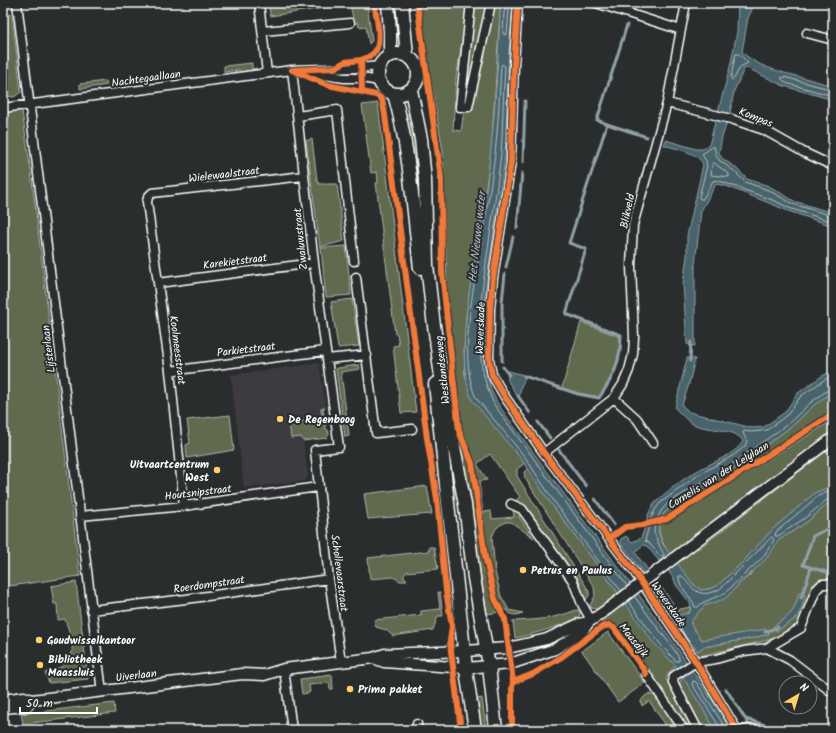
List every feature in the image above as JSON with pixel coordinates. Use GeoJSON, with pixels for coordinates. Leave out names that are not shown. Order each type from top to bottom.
{"type":"FeatureCollection","features":[{"type":"Feature","properties":{"kind":"main road"},"geometry":{"type":"LineString","coordinates":[[388,3],[390,55]]}},
{"type":"Feature","properties":{"kind":"main road"},"geometry":{"type":"LineString","coordinates":[[402,3],[407,55]]}},
{"type":"Feature","properties":{"kind":"main road"},"geometry":{"type":"LineString","coordinates":[[397,53],[407,55],[415,63],[418,69],[417,80],[411,90],[403,94],[394,94],[385,89],[379,81],[379,66],[384,59],[390,55],[397,53]]}},
{"type":"Feature","properties":{"kind":"main road","name":"Westlandseweg"},"geometry":{"type":"LineString","coordinates":[[411,90],[421,139],[425,180],[427,265],[433,318],[441,377],[465,505],[474,578],[489,666],[496,730]]}},
{"type":"Feature","properties":{"kind":"main road","name":"Westlandseweg"},"geometry":{"type":"LineString","coordinates":[[394,94],[400,118],[411,182],[446,472],[464,651],[475,730]]}},
{"type":"Feature","properties":{"kind":"street","name":"Lijsterlaan"},"geometry":{"type":"LineString","coordinates":[[17,3],[102,692]]}},
{"type":"Feature","properties":{"kind":"street"},"geometry":{"type":"LineString","coordinates":[[259,3],[267,73]]}},
{"type":"Feature","properties":{"kind":"street"},"geometry":{"type":"LineString","coordinates":[[470,3],[460,107],[468,107],[491,3]]}},
{"type":"Feature","properties":{"kind":"street","name":"Weverskade"},"geometry":{"type":"LineString","coordinates":[[518,3],[514,65],[511,162],[493,278],[490,308],[489,359],[492,376],[544,453],[635,573],[738,730]]}},
{"type":"Feature","properties":{"kind":"street"},"geometry":{"type":"LineString","coordinates":[[596,3],[681,30]]}},
{"type":"Feature","properties":{"kind":"street","name":"Blikveld"},"geometry":{"type":"LineString","coordinates":[[544,453],[614,398],[623,384],[629,370],[633,354],[634,337],[631,266],[633,225],[667,103],[686,3]]}},
{"type":"Feature","properties":{"kind":"street"},"geometry":{"type":"LineString","coordinates":[[262,31],[350,22]]}},
{"type":"Feature","properties":{"kind":"street"},"geometry":{"type":"LineString","coordinates":[[807,33],[833,40]]}},
{"type":"Feature","properties":{"kind":"street","name":"Nachtegaallaan"},"geometry":{"type":"LineString","coordinates":[[3,108],[292,70],[322,68],[361,69],[379,66]]}},
{"type":"Feature","properties":{"kind":"street","name":"Nachtegaallaan"},"geometry":{"type":"LineString","coordinates":[[292,70],[344,78],[362,78],[379,81]]}},
{"type":"Feature","properties":{"kind":"street","name":"Zwaluwstraat"},"geometry":{"type":"LineString","coordinates":[[292,70],[314,263],[339,447],[315,450],[318,487]]}},
{"type":"Feature","properties":{"kind":"street","name":"Kompas"},"geometry":{"type":"LineString","coordinates":[[667,103],[731,119],[764,130],[803,152],[833,166]]}},
{"type":"Feature","properties":{"kind":"street"},"geometry":{"type":"LineString","coordinates":[[298,116],[337,110],[354,260]]}},
{"type":"Feature","properties":{"kind":"street","name":"Wielewaalstraat"},"geometry":{"type":"LineString","coordinates":[[148,196],[152,193],[304,176]]}},
{"type":"Feature","properties":{"kind":"street","name":"Koolmeesstraat"},"geometry":{"type":"LineString","coordinates":[[148,196],[147,202],[170,371],[184,506]]}},
{"type":"Feature","properties":{"kind":"street","name":"Karekietstraat"},"geometry":{"type":"LineString","coordinates":[[158,282],[314,263]]}},
{"type":"Feature","properties":{"kind":"street"},"geometry":{"type":"LineString","coordinates":[[356,277],[376,433],[412,430]]}},
{"type":"Feature","properties":{"kind":"street","name":"Parkietstraat"},"geometry":{"type":"LineString","coordinates":[[170,371],[325,351]]}},
{"type":"Feature","properties":{"kind":"street"},"geometry":{"type":"LineString","coordinates":[[327,359],[367,355]]}},
{"type":"Feature","properties":{"kind":"street"},"geometry":{"type":"LineString","coordinates":[[614,398],[637,419],[653,443]]}},
{"type":"Feature","properties":{"kind":"street"},"geometry":{"type":"LineString","coordinates":[[489,666],[510,664],[555,649],[581,633],[590,621],[833,438]]}},
{"type":"Feature","properties":{"kind":"street","name":"Houtsnipstraat"},"geometry":{"type":"LineString","coordinates":[[80,516],[184,506],[318,487]]}},
{"type":"Feature","properties":{"kind":"street","name":"Schollevaarstraat"},"geometry":{"type":"LineString","coordinates":[[318,487],[341,662]]}},
{"type":"Feature","properties":{"kind":"street"},"geometry":{"type":"LineString","coordinates":[[511,504],[522,509],[574,581],[590,621]]}},
{"type":"Feature","properties":{"kind":"street","name":"Roerdompstraat"},"geometry":{"type":"LineString","coordinates":[[91,610],[186,599],[329,579]]}},
{"type":"Feature","properties":{"kind":"street"},"geometry":{"type":"LineString","coordinates":[[698,730],[673,682],[674,676],[693,663],[716,659],[744,651],[767,648],[801,628],[816,590],[822,584],[833,584]]}},
{"type":"Feature","properties":{"kind":"street"},"geometry":{"type":"LineString","coordinates":[[486,650],[514,647],[547,639],[579,624],[590,621]]}},
{"type":"Feature","properties":{"kind":"street"},"geometry":{"type":"LineString","coordinates":[[767,648],[790,660],[833,693]]}},
{"type":"Feature","properties":{"kind":"street","name":"Uiverlaan"},"geometry":{"type":"LineString","coordinates":[[3,700],[24,697],[32,700],[102,692],[242,674],[263,668],[284,670],[373,658],[385,654],[486,650]]}},
{"type":"Feature","properties":{"kind":"street","name":"Uiverlaan"},"geometry":{"type":"LineString","coordinates":[[373,658],[384,662],[435,666],[467,668],[489,666]]}},
{"type":"Feature","properties":{"kind":"street"},"geometry":{"type":"LineString","coordinates":[[284,670],[292,730]]}},
{"type":"Feature","properties":{"kind":"street","name":"Maasdijk"},"geometry":{"type":"LineString","coordinates":[[646,674],[684,730]]}},
{"type":"Feature","properties":{"kind":"street","name":"Uiverlaan"},"geometry":{"type":"LineString","coordinates":[[3,708],[27,706],[32,700]]}},
{"type":"Feature","properties":{"kind":"street"},"geometry":{"type":"LineString","coordinates":[[744,730],[756,730]]}},
{"type":"Feature","properties":{"kind":"shaded area","name":"De Regenboog"},"geometry":{"type":"Polygon","coordinates":[[[319,363],[326,406],[323,409],[326,429],[328,430],[329,435],[326,438],[303,441],[308,477],[305,481],[244,488],[231,375],[319,363]]]}},
{"type":"Feature","properties":{"kind":"green space"},"geometry":{"type":"Polygon","coordinates":[[[269,3],[367,3],[372,41],[369,44],[366,26],[359,27],[358,23],[354,23],[350,4],[270,16],[269,3]]]}},
{"type":"Feature","properties":{"kind":"green space"},"geometry":{"type":"Polygon","coordinates":[[[419,3],[466,3],[463,37],[456,78],[453,130],[461,131],[464,110],[493,6],[503,4],[500,12],[489,167],[466,316],[464,349],[465,376],[525,463],[517,469],[517,476],[589,591],[589,596],[585,601],[569,567],[527,509],[520,503],[514,502],[520,497],[490,454],[477,464],[487,480],[479,481],[483,512],[491,511],[492,519],[514,517],[513,509],[516,510],[522,514],[519,517],[534,538],[511,522],[506,522],[500,525],[495,530],[492,537],[495,572],[501,596],[509,610],[523,613],[513,615],[506,609],[503,611],[497,598],[484,546],[473,462],[461,429],[447,290],[443,152],[419,3]]]}},
{"type":"Feature","properties":{"kind":"green space"},"geometry":{"type":"Polygon","coordinates":[[[475,3],[487,3],[464,106],[475,3]]]}},
{"type":"Feature","properties":{"kind":"green space"},"geometry":{"type":"Polygon","coordinates":[[[12,14],[21,92],[14,97],[7,96],[3,65],[3,15],[12,14]]]}},
{"type":"Feature","properties":{"kind":"green space"},"geometry":{"type":"Polygon","coordinates":[[[252,63],[252,69],[257,69],[242,72],[238,70],[224,72],[224,66],[252,63]]]}},
{"type":"Feature","properties":{"kind":"green space"},"geometry":{"type":"Polygon","coordinates":[[[106,81],[107,85],[80,89],[80,84],[106,81]]]}},
{"type":"Feature","properties":{"kind":"green space"},"geometry":{"type":"Polygon","coordinates":[[[378,103],[416,412],[401,413],[393,346],[399,345],[397,334],[395,334],[376,183],[378,183],[377,172],[371,173],[362,105],[378,103]]]}},
{"type":"Feature","properties":{"kind":"green space"},"geometry":{"type":"Polygon","coordinates":[[[3,111],[22,111],[31,172],[80,576],[3,587],[3,111]]]}},
{"type":"Feature","properties":{"kind":"green space"},"geometry":{"type":"Polygon","coordinates":[[[412,113],[421,171],[423,221],[418,221],[403,115],[412,113]]]}},
{"type":"Feature","properties":{"kind":"green space"},"geometry":{"type":"Polygon","coordinates":[[[312,139],[317,180],[319,184],[337,184],[344,241],[320,247],[306,141],[312,139]]]}},
{"type":"Feature","properties":{"kind":"green space"},"geometry":{"type":"Polygon","coordinates":[[[346,246],[351,295],[326,297],[321,248],[346,246]]]}},
{"type":"Feature","properties":{"kind":"green space"},"geometry":{"type":"Polygon","coordinates":[[[352,299],[359,346],[338,348],[331,302],[352,299]]]}},
{"type":"Feature","properties":{"kind":"green space"},"geometry":{"type":"Polygon","coordinates":[[[581,322],[620,337],[617,361],[612,376],[599,397],[562,388],[581,322]]]}},
{"type":"Feature","properties":{"kind":"green space"},"geometry":{"type":"Polygon","coordinates":[[[359,365],[360,369],[341,372],[349,436],[345,437],[336,369],[359,365]]]}},
{"type":"Feature","properties":{"kind":"green space"},"geometry":{"type":"Polygon","coordinates":[[[833,391],[833,411],[692,501],[662,517],[663,514],[671,507],[715,478],[729,472],[792,426],[813,406],[833,391]]]}},
{"type":"Feature","properties":{"kind":"green space"},"geometry":{"type":"Polygon","coordinates":[[[325,407],[323,409],[326,429],[328,430],[329,435],[326,438],[303,441],[301,437],[291,438],[289,423],[322,419],[321,408],[325,407]]]}},
{"type":"Feature","properties":{"kind":"green space"},"geometry":{"type":"Polygon","coordinates":[[[230,415],[234,450],[187,458],[186,445],[190,443],[187,420],[230,415]]]}},
{"type":"Feature","properties":{"kind":"green space"},"geometry":{"type":"Polygon","coordinates":[[[833,420],[833,431],[690,538],[698,549],[833,446],[833,485],[816,492],[773,529],[742,563],[717,586],[701,590],[694,585],[666,549],[659,533],[659,525],[678,515],[833,420]]]}},
{"type":"Feature","properties":{"kind":"green space"},"geometry":{"type":"Polygon","coordinates":[[[458,434],[470,463],[482,554],[494,602],[500,612],[487,614],[472,522],[455,435],[458,434]]]}},
{"type":"Feature","properties":{"kind":"green space"},"geometry":{"type":"Polygon","coordinates":[[[528,468],[550,502],[616,590],[621,600],[626,604],[668,658],[676,666],[670,671],[666,679],[696,730],[689,730],[615,625],[601,622],[613,613],[606,603],[597,609],[591,608],[590,605],[595,596],[594,587],[525,478],[524,472],[528,468]]]}},
{"type":"Feature","properties":{"kind":"green space"},"geometry":{"type":"Polygon","coordinates":[[[427,486],[432,514],[368,519],[364,494],[427,486]]]}},
{"type":"Feature","properties":{"kind":"green space"},"geometry":{"type":"Polygon","coordinates":[[[833,499],[833,580],[821,580],[812,586],[803,616],[796,626],[788,632],[768,640],[700,656],[693,655],[672,623],[671,617],[680,609],[691,607],[689,613],[684,614],[679,627],[698,651],[703,647],[769,634],[767,630],[702,640],[691,625],[691,621],[704,606],[728,596],[749,576],[779,540],[807,522],[833,499]],[[799,593],[791,613],[774,626],[776,631],[792,621],[797,617],[799,593]]]}},
{"type":"Feature","properties":{"kind":"green space"},"geometry":{"type":"Polygon","coordinates":[[[429,547],[434,547],[438,569],[406,572],[404,578],[406,578],[406,581],[400,581],[393,577],[370,579],[368,558],[429,551],[429,547]]]}},
{"type":"Feature","properties":{"kind":"green space"},"geometry":{"type":"Polygon","coordinates":[[[76,582],[88,679],[49,683],[45,673],[65,664],[69,659],[72,648],[72,642],[65,619],[58,620],[57,604],[54,604],[51,586],[76,582]]]}},
{"type":"Feature","properties":{"kind":"green space"},"geometry":{"type":"Polygon","coordinates":[[[438,592],[440,592],[443,616],[438,616],[433,630],[393,636],[386,630],[376,627],[374,620],[421,615],[421,611],[440,609],[438,592]]]}},
{"type":"Feature","properties":{"kind":"green space"},"geometry":{"type":"Polygon","coordinates":[[[576,610],[580,613],[579,619],[575,621],[515,638],[513,621],[553,617],[576,610]]]}},
{"type":"Feature","properties":{"kind":"green space"},"geometry":{"type":"Polygon","coordinates":[[[608,632],[645,683],[618,702],[582,651],[608,632]]]}},
{"type":"Feature","properties":{"kind":"green space"},"geometry":{"type":"Polygon","coordinates":[[[332,675],[333,689],[330,689],[329,683],[309,685],[310,692],[302,694],[300,679],[332,675]]]}},
{"type":"Feature","properties":{"kind":"green space"},"geometry":{"type":"Polygon","coordinates":[[[683,676],[716,730],[701,730],[679,688],[683,676]]]}},
{"type":"Feature","properties":{"kind":"green space"},"geometry":{"type":"Polygon","coordinates":[[[648,694],[655,696],[679,730],[669,730],[649,701],[642,706],[641,701],[648,694]]]}},
{"type":"Feature","properties":{"kind":"green space"},"geometry":{"type":"Polygon","coordinates":[[[482,698],[486,730],[480,730],[477,699],[482,698]]]}},
{"type":"Feature","properties":{"kind":"green space"},"geometry":{"type":"Polygon","coordinates":[[[114,703],[115,713],[23,724],[21,714],[114,703]]]}},
{"type":"Feature","properties":{"kind":"water"},"geometry":{"type":"Polygon","coordinates":[[[503,3],[511,3],[513,7],[509,50],[505,156],[484,300],[484,359],[491,390],[498,404],[510,421],[667,633],[732,730],[716,730],[676,666],[652,641],[626,604],[621,600],[616,590],[550,502],[522,460],[472,400],[469,392],[465,366],[465,331],[470,289],[487,187],[495,108],[500,12],[503,3]]]}},
{"type":"Feature","properties":{"kind":"water"},"geometry":{"type":"Polygon","coordinates":[[[738,3],[755,3],[748,18],[742,52],[751,59],[773,70],[833,87],[833,100],[784,86],[747,68],[744,69],[734,91],[730,113],[722,137],[719,153],[722,158],[736,168],[747,179],[769,186],[794,201],[833,213],[833,226],[788,211],[726,186],[716,184],[701,211],[695,265],[695,346],[687,344],[683,284],[687,256],[687,236],[703,165],[697,157],[692,154],[664,145],[666,140],[696,149],[703,149],[709,145],[730,67],[737,32],[738,3]]]}},
{"type":"Feature","properties":{"kind":"water"},"geometry":{"type":"Polygon","coordinates":[[[687,358],[695,359],[682,405],[689,412],[752,428],[764,427],[785,412],[798,393],[822,376],[833,371],[833,391],[813,406],[792,426],[729,472],[715,478],[671,507],[663,514],[658,532],[663,545],[694,585],[701,590],[709,589],[717,586],[742,563],[773,529],[816,492],[833,485],[833,499],[807,522],[779,540],[766,559],[728,596],[724,599],[704,606],[691,621],[691,625],[702,640],[767,629],[769,634],[703,647],[698,651],[687,639],[675,617],[689,613],[691,609],[690,603],[676,585],[674,579],[661,560],[659,561],[647,546],[643,545],[636,551],[636,554],[673,603],[669,606],[620,542],[621,539],[626,536],[632,542],[641,538],[651,508],[658,500],[687,477],[735,450],[743,441],[733,433],[691,423],[675,408],[687,358]]]}},
{"type":"Feature","properties":{"kind":"water"},"geometry":{"type":"Polygon","coordinates":[[[509,371],[527,376],[521,386],[519,399],[508,381],[507,372],[509,371]]]}},
{"type":"Feature","properties":{"kind":"water"},"geometry":{"type":"Polygon","coordinates":[[[799,593],[805,595],[799,613],[792,621],[776,631],[774,626],[791,613],[799,593]]]}},
{"type":"Feature","properties":{"kind":"pier"},"geometry":{"type":"Polygon","coordinates":[[[663,517],[662,523],[643,528],[644,522],[663,517]]]}},
{"type":"Feature","properties":{"kind":"waterway"},"geometry":{"type":"LineString","coordinates":[[634,9],[636,3]]}},
{"type":"Feature","properties":{"kind":"waterway"},"geometry":{"type":"LineString","coordinates":[[524,376],[578,394],[599,398],[613,376],[616,368],[620,353],[621,335],[566,314],[586,249],[569,243],[607,124],[597,120],[627,25]]}},
{"type":"Feature","properties":{"kind":"waterway"},"geometry":{"type":"LineString","coordinates":[[523,162],[525,101]]}},
{"type":"Feature","properties":{"kind":"waterway"},"geometry":{"type":"LineString","coordinates":[[607,124],[647,137]]}},
{"type":"Feature","properties":{"kind":"waterway"},"geometry":{"type":"LineString","coordinates":[[517,228],[522,173]]}},
{"type":"Feature","properties":{"kind":"waterway"},"geometry":{"type":"LineString","coordinates":[[506,267],[513,237]]}},
{"type":"Feature","properties":{"kind":"waterway"},"geometry":{"type":"LineString","coordinates":[[502,361],[502,302],[505,274]]}},
{"type":"Feature","properties":{"kind":"waterway"},"geometry":{"type":"LineString","coordinates":[[690,361],[691,342]]}},
{"type":"Feature","properties":{"kind":"waterway"},"geometry":{"type":"LineString","coordinates":[[503,367],[509,375]]}},
{"type":"Feature","properties":{"kind":"waterway"},"geometry":{"type":"LineString","coordinates":[[518,396],[530,413]]}},
{"type":"Feature","properties":{"kind":"waterway"},"geometry":{"type":"LineString","coordinates":[[538,422],[550,438]]}},
{"type":"Feature","properties":{"kind":"waterway"},"geometry":{"type":"LineString","coordinates":[[559,450],[586,486]]}},
{"type":"Feature","properties":{"kind":"waterway"},"geometry":{"type":"LineString","coordinates":[[595,499],[614,525]]}},
{"type":"Feature","properties":{"kind":"waterway"},"geometry":{"type":"LineString","coordinates":[[833,526],[813,536],[803,565],[833,574]]}},
{"type":"Feature","properties":{"kind":"waterway"},"geometry":{"type":"LineString","coordinates":[[801,598],[811,568]]}},
{"type":"Feature","properties":{"kind":"waterway"},"geometry":{"type":"LineString","coordinates":[[765,632],[778,627]]}},
{"type":"Feature","properties":{"kind":"waterway"},"geometry":{"type":"LineString","coordinates":[[726,689],[748,723]]}},
{"type":"Feature","properties":{"kind":"waterway"},"geometry":{"type":"LineString","coordinates":[[746,719],[780,730]]}},
{"type":"Feature","properties":{"kind":"cycle path"},"geometry":{"type":"LineString","coordinates":[[374,3],[378,27],[378,45],[375,52],[361,60],[362,92],[376,95],[382,99],[385,115],[427,438],[437,499],[446,591],[452,626],[450,641],[461,730]]}},
{"type":"Feature","properties":{"kind":"cycle path"},"geometry":{"type":"LineString","coordinates":[[417,3],[441,178],[442,272],[459,431],[472,463],[485,556],[495,599],[505,619],[513,682],[512,730]]}},
{"type":"Feature","properties":{"kind":"cycle path"},"geometry":{"type":"LineString","coordinates":[[518,3],[514,65],[511,162],[493,278],[490,308],[489,359],[492,375],[505,397],[544,453],[635,573],[665,616],[696,662],[737,730]]}},
{"type":"Feature","properties":{"kind":"cycle path"},"geometry":{"type":"LineString","coordinates":[[294,70],[334,68],[345,62],[361,60]]}},
{"type":"Feature","properties":{"kind":"cycle path"},"geometry":{"type":"LineString","coordinates":[[292,70],[328,85],[362,92]]}},
{"type":"Feature","properties":{"kind":"cycle path","name":"Cornelis van der Lelylaan"},"geometry":{"type":"LineString","coordinates":[[609,539],[625,527],[642,525],[667,519],[833,414]]}},
{"type":"Feature","properties":{"kind":"cycle path"},"geometry":{"type":"LineString","coordinates":[[513,682],[533,674],[560,658],[602,627],[609,625],[614,628],[646,674]]}},
{"type":"Feature","properties":{"kind":"place","name":"De Regenboog"},"geometry":{"type":"Point","coordinates":[280,419]}},
{"type":"Feature","properties":{"kind":"place","name":"Uitvaartcentrum West"},"geometry":{"type":"Point","coordinates":[217,470]}},
{"type":"Feature","properties":{"kind":"place","name":"Petrus en Paulus"},"geometry":{"type":"Point","coordinates":[523,570]}},
{"type":"Feature","properties":{"kind":"place","name":"Goudwisselkantoor"},"geometry":{"type":"Point","coordinates":[39,640]}},
{"type":"Feature","properties":{"kind":"place","name":"Bibliotheek Maassluis"},"geometry":{"type":"Point","coordinates":[40,665]}},
{"type":"Feature","properties":{"kind":"place","name":"Prima pakket"},"geometry":{"type":"Point","coordinates":[350,689]}},
{"type":"Feature","properties":{"kind":"water label","name":"Het Nieuwe water"},"geometry":{"type":"Point","coordinates":[477,237]}}]}
